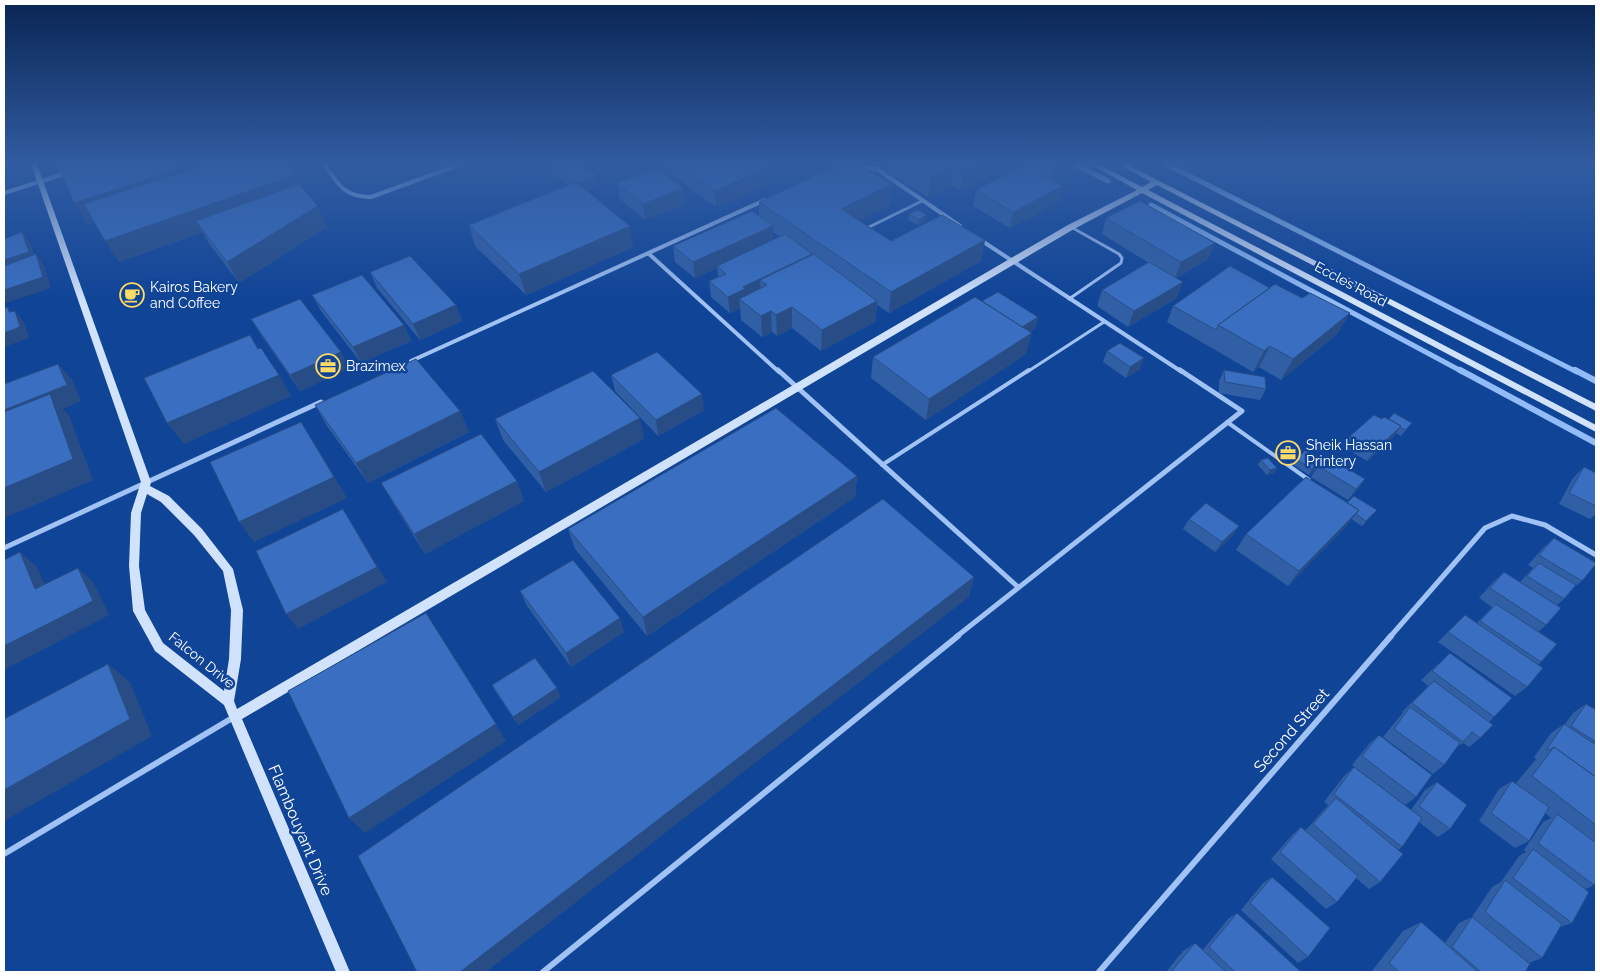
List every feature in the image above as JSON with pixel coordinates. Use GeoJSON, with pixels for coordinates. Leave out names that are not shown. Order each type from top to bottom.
{"type":"FeatureCollection","features":[{"type":"Feature","properties":{"kind":"street"},"geometry":{"type":"LineString","coordinates":[[51,210],[146,485]]}},
{"type":"Feature","properties":{"kind":"street"},"geometry":{"type":"LineString","coordinates":[[406,364],[743,210]]}},
{"type":"Feature","properties":{"kind":"street"},"geometry":{"type":"LineString","coordinates":[[935,210],[967,231]]}},
{"type":"Feature","properties":{"kind":"street"},"geometry":{"type":"LineString","coordinates":[[4,854],[1071,227],[1105,210]]}},
{"type":"Feature","properties":{"kind":"street","name":"Eccles Road"},"geometry":{"type":"LineString","coordinates":[[1180,210],[1596,429]]}},
{"type":"Feature","properties":{"kind":"street","name":"Eccles Road"},"geometry":{"type":"LineString","coordinates":[[1211,210],[1596,408]]}},
{"type":"Feature","properties":{"kind":"street"},"geometry":{"type":"LineString","coordinates":[[543,972],[1018,587],[1242,411],[974,236]]}},
{"type":"Feature","properties":{"kind":"street"},"geometry":{"type":"LineString","coordinates":[[648,253],[1018,587]]}},
{"type":"Feature","properties":{"kind":"street"},"geometry":{"type":"LineString","coordinates":[[4,548],[146,485],[326,400]]}},
{"type":"Feature","properties":{"kind":"street","name":"Falcon Drive"},"geometry":{"type":"LineString","coordinates":[[146,485],[165,499],[198,532],[228,569],[237,610],[235,658],[228,702],[159,647],[139,611],[134,566],[136,513],[146,485]]}},
{"type":"Feature","properties":{"kind":"street","name":"Second Street"},"geometry":{"type":"LineString","coordinates":[[1099,972],[1484,528],[1512,516],[1545,526],[1596,555]]}},
{"type":"Feature","properties":{"kind":"street","name":"Flambouyant Drive"},"geometry":{"type":"LineString","coordinates":[[228,702],[342,972]]}},
{"type":"Feature","properties":{"kind":"lane"},"geometry":{"type":"LineString","coordinates":[[873,234],[865,228],[904,210]]}},
{"type":"Feature","properties":{"kind":"lane"},"geometry":{"type":"LineString","coordinates":[[944,224],[952,220]]}},
{"type":"Feature","properties":{"kind":"lane"},"geometry":{"type":"LineString","coordinates":[[1069,299],[1121,263],[1122,258],[1119,254],[1071,227]]}},
{"type":"Feature","properties":{"kind":"lane"},"geometry":{"type":"LineString","coordinates":[[882,466],[1104,322]]}},
{"type":"Feature","properties":{"kind":"lane"},"geometry":{"type":"LineString","coordinates":[[1227,422],[1315,485]]}},
{"type":"Feature","properties":{"kind":"building"},"geometry":{"type":"Polygon","coordinates":[[[87,210],[196,210],[105,241],[87,210]]]}},
{"type":"Feature","properties":{"kind":"building"},"geometry":{"type":"Polygon","coordinates":[[[228,210],[312,210],[227,262],[196,221],[228,210]]]}},
{"type":"Feature","properties":{"kind":"building"},"geometry":{"type":"Polygon","coordinates":[[[507,210],[610,210],[630,226],[519,274],[469,225],[507,210]]]}},
{"type":"Feature","properties":{"kind":"building"},"geometry":{"type":"Polygon","coordinates":[[[770,210],[842,210],[891,241],[942,215],[985,240],[891,292],[770,210]]]}},
{"type":"Feature","properties":{"kind":"building"},"geometry":{"type":"Polygon","coordinates":[[[918,210],[927,215],[919,220],[909,214],[918,210]]]}},
{"type":"Feature","properties":{"kind":"building"},"geometry":{"type":"Polygon","coordinates":[[[1123,210],[1155,210],[1215,243],[1181,262],[1106,218],[1123,210]]]}},
{"type":"Feature","properties":{"kind":"building"},"geometry":{"type":"Polygon","coordinates":[[[752,211],[773,226],[693,262],[673,246],[752,211]]]}},
{"type":"Feature","properties":{"kind":"building"},"geometry":{"type":"Polygon","coordinates":[[[22,232],[29,252],[4,260],[4,239],[22,232]]]}},
{"type":"Feature","properties":{"kind":"building"},"geometry":{"type":"Polygon","coordinates":[[[785,234],[812,254],[743,287],[745,289],[728,297],[709,281],[726,274],[717,266],[785,234]]]}},
{"type":"Feature","properties":{"kind":"building"},"geometry":{"type":"Polygon","coordinates":[[[36,254],[43,277],[4,290],[4,266],[36,254]]]}},
{"type":"Feature","properties":{"kind":"building"},"geometry":{"type":"Polygon","coordinates":[[[814,254],[877,301],[822,330],[792,307],[776,315],[771,311],[761,316],[739,299],[767,285],[760,280],[814,254]]]}},
{"type":"Feature","properties":{"kind":"building"},"geometry":{"type":"Polygon","coordinates":[[[410,256],[456,305],[413,324],[370,272],[410,256]]]}},
{"type":"Feature","properties":{"kind":"building"},"geometry":{"type":"Polygon","coordinates":[[[1149,262],[1183,282],[1134,311],[1102,290],[1149,262]]]}},
{"type":"Feature","properties":{"kind":"building"},"geometry":{"type":"Polygon","coordinates":[[[1230,266],[1270,288],[1218,325],[1216,330],[1173,306],[1230,266]]]}},
{"type":"Feature","properties":{"kind":"building"},"geometry":{"type":"Polygon","coordinates":[[[362,275],[404,325],[353,347],[312,295],[362,275]]]}},
{"type":"Feature","properties":{"kind":"building"},"geometry":{"type":"Polygon","coordinates":[[[1275,284],[1302,298],[1310,293],[1350,313],[1293,359],[1270,346],[1264,351],[1218,325],[1275,284]]]}},
{"type":"Feature","properties":{"kind":"building"},"geometry":{"type":"Polygon","coordinates":[[[998,292],[1038,317],[1022,327],[982,301],[998,292]]]}},
{"type":"Feature","properties":{"kind":"building"},"geometry":{"type":"Polygon","coordinates":[[[975,297],[1032,333],[929,399],[873,357],[975,297]]]}},
{"type":"Feature","properties":{"kind":"building"},"geometry":{"type":"Polygon","coordinates":[[[300,299],[341,352],[290,375],[251,319],[300,299]]]}},
{"type":"Feature","properties":{"kind":"building"},"geometry":{"type":"Polygon","coordinates":[[[8,307],[9,312],[15,311],[20,327],[4,333],[4,309],[8,307]]]}},
{"type":"Feature","properties":{"kind":"building"},"geometry":{"type":"Polygon","coordinates":[[[250,335],[258,349],[261,348],[279,375],[167,423],[144,378],[250,335]]]}},
{"type":"Feature","properties":{"kind":"building"},"geometry":{"type":"Polygon","coordinates":[[[1120,343],[1144,358],[1130,367],[1107,351],[1120,343]]]}},
{"type":"Feature","properties":{"kind":"building"},"geometry":{"type":"Polygon","coordinates":[[[657,352],[702,394],[656,420],[611,375],[657,352]]]}},
{"type":"Feature","properties":{"kind":"building"},"geometry":{"type":"Polygon","coordinates":[[[416,359],[460,411],[356,463],[315,405],[416,359]]]}},
{"type":"Feature","properties":{"kind":"building"},"geometry":{"type":"Polygon","coordinates":[[[58,364],[67,385],[4,410],[4,384],[58,364]]]}},
{"type":"Feature","properties":{"kind":"building"},"geometry":{"type":"Polygon","coordinates":[[[1224,370],[1265,377],[1266,389],[1225,382],[1224,370]]]}},
{"type":"Feature","properties":{"kind":"building"},"geometry":{"type":"Polygon","coordinates":[[[593,371],[640,418],[539,472],[495,419],[593,371]]]}},
{"type":"Feature","properties":{"kind":"building"},"geometry":{"type":"Polygon","coordinates":[[[50,394],[73,459],[4,488],[4,412],[50,394]]]}},
{"type":"Feature","properties":{"kind":"building"},"geometry":{"type":"Polygon","coordinates":[[[776,408],[857,476],[643,617],[568,529],[776,408]]]}},
{"type":"Feature","properties":{"kind":"building"},"geometry":{"type":"Polygon","coordinates":[[[1394,413],[1412,423],[1405,430],[1389,419],[1394,413]]]}},
{"type":"Feature","properties":{"kind":"building"},"geometry":{"type":"Polygon","coordinates":[[[1374,415],[1382,419],[1384,417],[1401,426],[1375,451],[1350,436],[1374,415]]]}},
{"type":"Feature","properties":{"kind":"building"},"geometry":{"type":"Polygon","coordinates":[[[301,422],[334,477],[239,522],[210,462],[301,422]]]}},
{"type":"Feature","properties":{"kind":"building"},"geometry":{"type":"Polygon","coordinates":[[[481,434],[517,481],[414,534],[381,483],[481,434]]]}},
{"type":"Feature","properties":{"kind":"building"},"geometry":{"type":"Polygon","coordinates":[[[1306,450],[1322,460],[1312,469],[1296,459],[1306,450]]]}},
{"type":"Feature","properties":{"kind":"building"},"geometry":{"type":"Polygon","coordinates":[[[1328,457],[1365,479],[1356,489],[1318,466],[1328,457]]]}},
{"type":"Feature","properties":{"kind":"building"},"geometry":{"type":"Polygon","coordinates":[[[1268,458],[1277,468],[1270,470],[1261,460],[1268,458]]]}},
{"type":"Feature","properties":{"kind":"building"},"geometry":{"type":"Polygon","coordinates":[[[1584,467],[1596,473],[1596,506],[1569,493],[1584,467]]]}},
{"type":"Feature","properties":{"kind":"building"},"geometry":{"type":"Polygon","coordinates":[[[1306,477],[1359,510],[1299,571],[1246,534],[1306,477]]]}},
{"type":"Feature","properties":{"kind":"building"},"geometry":{"type":"Polygon","coordinates":[[[1354,496],[1377,510],[1366,521],[1356,514],[1359,510],[1347,503],[1354,496]]]}},
{"type":"Feature","properties":{"kind":"building"},"geometry":{"type":"Polygon","coordinates":[[[883,499],[974,577],[460,972],[417,972],[358,856],[883,499]]]}},
{"type":"Feature","properties":{"kind":"building"},"geometry":{"type":"Polygon","coordinates":[[[1206,503],[1239,526],[1222,542],[1189,519],[1206,503]]]}},
{"type":"Feature","properties":{"kind":"building"},"geometry":{"type":"Polygon","coordinates":[[[343,509],[377,567],[286,614],[256,551],[343,509]]]}},
{"type":"Feature","properties":{"kind":"building"},"geometry":{"type":"Polygon","coordinates":[[[1554,538],[1596,563],[1582,581],[1539,555],[1554,538]]]}},
{"type":"Feature","properties":{"kind":"building"},"geometry":{"type":"Polygon","coordinates":[[[20,552],[35,589],[78,568],[93,601],[4,646],[4,560],[20,552]]]}},
{"type":"Feature","properties":{"kind":"building"},"geometry":{"type":"Polygon","coordinates":[[[573,560],[620,618],[566,653],[520,591],[573,560]]]}},
{"type":"Feature","properties":{"kind":"building"},"geometry":{"type":"Polygon","coordinates":[[[1539,563],[1576,585],[1564,599],[1527,576],[1539,563]]]}},
{"type":"Feature","properties":{"kind":"building"},"geometry":{"type":"Polygon","coordinates":[[[1504,572],[1561,608],[1546,625],[1490,588],[1504,572]]]}},
{"type":"Feature","properties":{"kind":"building"},"geometry":{"type":"Polygon","coordinates":[[[1496,604],[1557,644],[1541,662],[1480,621],[1496,604]]]}},
{"type":"Feature","properties":{"kind":"building"},"geometry":{"type":"Polygon","coordinates":[[[426,613],[496,724],[349,818],[288,691],[426,613]]]}},
{"type":"Feature","properties":{"kind":"building"},"geometry":{"type":"Polygon","coordinates":[[[1465,615],[1543,668],[1527,687],[1448,632],[1465,615]]]}},
{"type":"Feature","properties":{"kind":"building"},"geometry":{"type":"Polygon","coordinates":[[[1450,653],[1512,698],[1494,717],[1432,671],[1450,653]]]}},
{"type":"Feature","properties":{"kind":"building"},"geometry":{"type":"Polygon","coordinates":[[[535,658],[557,688],[513,717],[492,685],[535,658]]]}},
{"type":"Feature","properties":{"kind":"building"},"geometry":{"type":"Polygon","coordinates":[[[108,664],[130,719],[4,790],[4,719],[108,664]]]}},
{"type":"Feature","properties":{"kind":"building"},"geometry":{"type":"Polygon","coordinates":[[[1434,681],[1493,725],[1480,738],[1472,732],[1463,742],[1412,703],[1434,681]]]}},
{"type":"Feature","properties":{"kind":"building"},"geometry":{"type":"Polygon","coordinates":[[[1586,704],[1596,710],[1596,742],[1571,726],[1586,704]]]}},
{"type":"Feature","properties":{"kind":"building"},"geometry":{"type":"Polygon","coordinates":[[[1410,707],[1460,743],[1444,765],[1394,729],[1410,707]]]}},
{"type":"Feature","properties":{"kind":"building"},"geometry":{"type":"Polygon","coordinates":[[[1564,724],[1596,745],[1596,777],[1554,747],[1549,750],[1547,749],[1564,724]]]}},
{"type":"Feature","properties":{"kind":"building"},"geometry":{"type":"Polygon","coordinates":[[[1379,735],[1432,775],[1416,797],[1362,756],[1379,735]]]}},
{"type":"Feature","properties":{"kind":"building"},"geometry":{"type":"Polygon","coordinates":[[[1554,747],[1596,777],[1596,825],[1532,776],[1554,747]]]}},
{"type":"Feature","properties":{"kind":"building"},"geometry":{"type":"Polygon","coordinates":[[[1354,767],[1422,818],[1402,847],[1334,794],[1354,767]]]}},
{"type":"Feature","properties":{"kind":"building"},"geometry":{"type":"Polygon","coordinates":[[[1512,781],[1549,807],[1529,841],[1491,813],[1512,781]]]}},
{"type":"Feature","properties":{"kind":"building"},"geometry":{"type":"Polygon","coordinates":[[[1437,782],[1467,805],[1450,829],[1419,806],[1437,782]]]}},
{"type":"Feature","properties":{"kind":"building"},"geometry":{"type":"Polygon","coordinates":[[[1336,798],[1403,854],[1380,882],[1313,824],[1336,798]]]}},
{"type":"Feature","properties":{"kind":"building"},"geometry":{"type":"Polygon","coordinates":[[[1557,814],[1596,843],[1596,882],[1594,885],[1538,843],[1557,814]]]}},
{"type":"Feature","properties":{"kind":"building"},"geometry":{"type":"Polygon","coordinates":[[[1301,827],[1358,876],[1337,902],[1280,852],[1301,827]]]}},
{"type":"Feature","properties":{"kind":"building"},"geometry":{"type":"Polygon","coordinates":[[[1533,849],[1589,892],[1572,923],[1513,878],[1533,849]]]}},
{"type":"Feature","properties":{"kind":"building"},"geometry":{"type":"Polygon","coordinates":[[[1272,877],[1330,928],[1308,957],[1250,903],[1272,877]]]}},
{"type":"Feature","properties":{"kind":"building"},"geometry":{"type":"Polygon","coordinates":[[[1505,880],[1562,924],[1542,958],[1485,912],[1505,880]]]}},
{"type":"Feature","properties":{"kind":"building"},"geometry":{"type":"Polygon","coordinates":[[[1237,913],[1300,971],[1235,972],[1209,947],[1237,913]]]}},
{"type":"Feature","properties":{"kind":"building"},"geometry":{"type":"Polygon","coordinates":[[[1472,917],[1530,964],[1525,972],[1481,972],[1452,947],[1472,917]]]}},
{"type":"Feature","properties":{"kind":"building"},"geometry":{"type":"Polygon","coordinates":[[[1421,922],[1478,972],[1399,972],[1389,963],[1421,922]]]}},
{"type":"Feature","properties":{"kind":"building"},"geometry":{"type":"Polygon","coordinates":[[[1195,943],[1226,972],[1171,972],[1195,943]]]}},
{"type":"Feature","properties":{"kind":"waterway"},"geometry":{"type":"LineString","coordinates":[[1159,210],[1463,372]]}},
{"type":"Feature","properties":{"kind":"waterway"},"geometry":{"type":"LineString","coordinates":[[1256,210],[1577,372]]}},
{"type":"Feature","properties":{"kind":"waterway"},"geometry":{"type":"LineString","coordinates":[[1460,370],[1596,443]]}},
{"type":"Feature","properties":{"kind":"waterway"},"geometry":{"type":"LineString","coordinates":[[1575,370],[1596,381]]}},
{"type":"Feature","properties":{"kind":"place","name":"Kairos Bakery and Coffee"},"geometry":{"type":"Point","coordinates":[132,295]}},
{"type":"Feature","properties":{"kind":"place","name":"Brazimex"},"geometry":{"type":"Point","coordinates":[328,366]}},
{"type":"Feature","properties":{"kind":"place","name":"Sheik Hassan Printery"},"geometry":{"type":"Point","coordinates":[1288,453]}}]}
